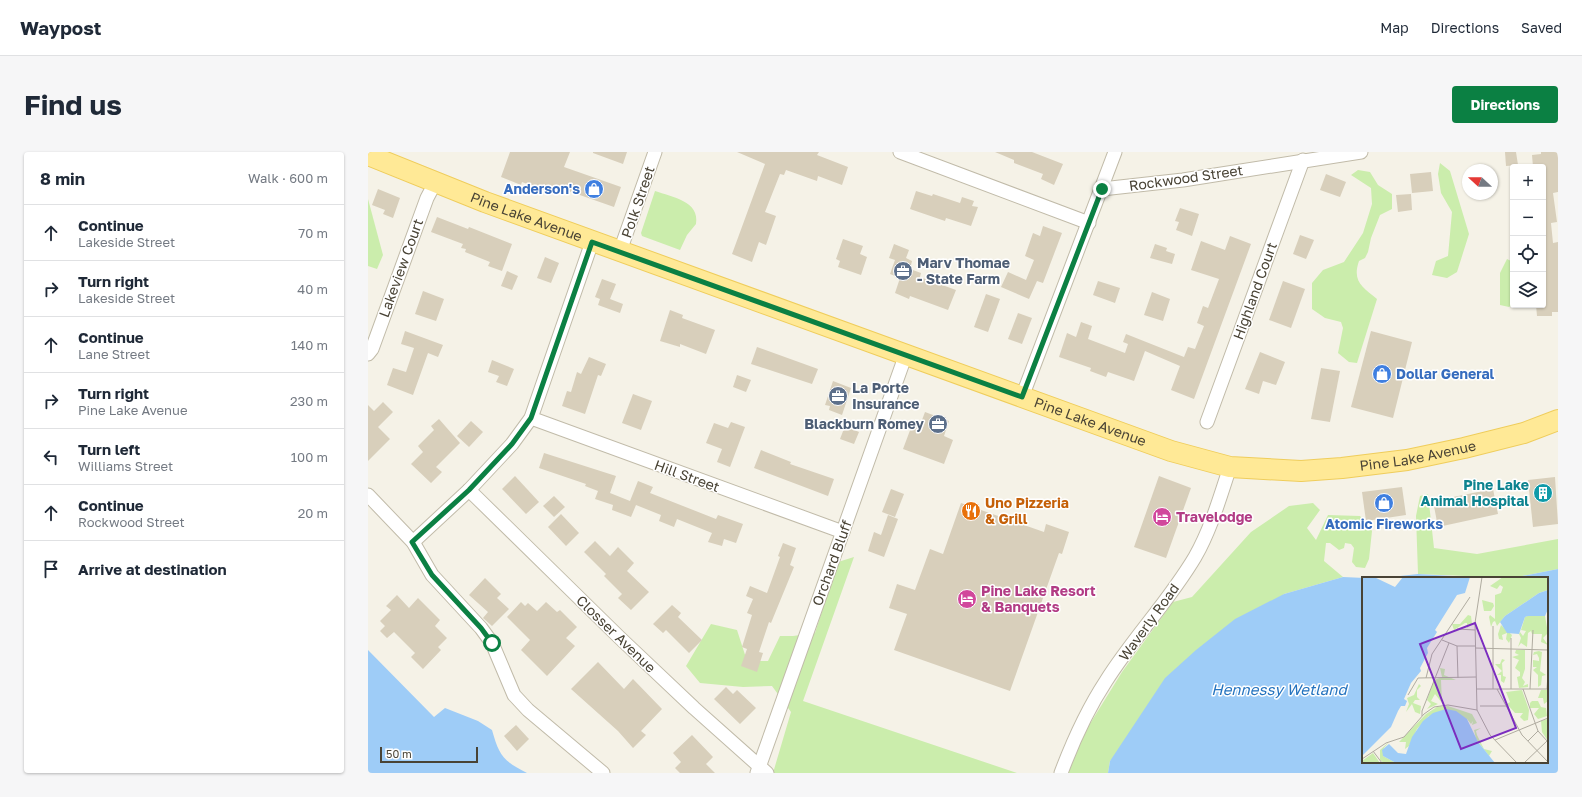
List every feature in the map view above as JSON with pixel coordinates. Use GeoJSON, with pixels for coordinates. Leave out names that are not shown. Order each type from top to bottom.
{"type":"FeatureCollection","features":[{"type":"Feature","properties":{"kind":"main road","name":"Pine Lake Avenue"},"geometry":{"type":"LineString","coordinates":[[368,155],[435,183],[592,242],[1172,451],[1230,467],[1301,471],[1407,460],[1524,433],[1558,420]]}},
{"type":"Feature","properties":{"kind":"street","name":"Polk Street"},"geometry":{"type":"LineString","coordinates":[[620,251],[655,152]]}},
{"type":"Feature","properties":{"kind":"street"},"geometry":{"type":"LineString","coordinates":[[900,152],[1089,222]]}},
{"type":"Feature","properties":{"kind":"street"},"geometry":{"type":"LineString","coordinates":[[1022,397],[1115,152]]}},
{"type":"Feature","properties":{"kind":"street","name":"Rockwood Street"},"geometry":{"type":"LineString","coordinates":[[1102,189],[1183,180],[1361,152]]}},
{"type":"Feature","properties":{"kind":"street","name":"Highland Court"},"geometry":{"type":"LineString","coordinates":[[1207,422],[1303,160]]}},
{"type":"Feature","properties":{"kind":"street","name":"Lakeview Court"},"geometry":{"type":"LineString","coordinates":[[368,354],[372,349],[425,204],[435,183]]}},
{"type":"Feature","properties":{"kind":"street"},"geometry":{"type":"LineString","coordinates":[[412,542],[469,490],[512,444],[531,418],[592,242]]}},
{"type":"Feature","properties":{"kind":"street","name":"Orchard Bluff"},"geometry":{"type":"LineString","coordinates":[[762,771],[843,532],[906,354]]}},
{"type":"Feature","properties":{"kind":"street","name":"Hill Street"},"geometry":{"type":"LineString","coordinates":[[531,418],[843,532]]}},
{"type":"Feature","properties":{"kind":"street","name":"Waverly Road"},"geometry":{"type":"LineString","coordinates":[[1060,773],[1078,729],[1107,680],[1171,593],[1196,556],[1212,521],[1230,467]]}},
{"type":"Feature","properties":{"kind":"street","name":"Closser Avenue"},"geometry":{"type":"LineString","coordinates":[[469,490],[637,654],[762,771]]}},
{"type":"Feature","properties":{"kind":"street"},"geometry":{"type":"LineString","coordinates":[[368,495],[412,542],[432,575],[481,628],[492,643],[514,695],[528,710],[603,773]]}},
{"type":"Feature","properties":{"kind":"green space"},"geometry":{"type":"Polygon","coordinates":[[[1440,163],[1450,171],[1469,234],[1457,272],[1447,278],[1432,275],[1436,261],[1448,256],[1452,212],[1441,193],[1438,174],[1440,163]]]}},
{"type":"Feature","properties":{"kind":"green space"},"geometry":{"type":"Polygon","coordinates":[[[1358,170],[1370,172],[1378,185],[1392,194],[1392,209],[1380,215],[1371,238],[1368,252],[1365,258],[1359,261],[1357,268],[1360,283],[1377,299],[1357,363],[1349,362],[1338,353],[1343,328],[1341,322],[1325,318],[1312,309],[1312,283],[1323,270],[1344,262],[1363,233],[1372,204],[1371,188],[1351,175],[1358,170]]]}},
{"type":"Feature","properties":{"kind":"green space"},"geometry":{"type":"Polygon","coordinates":[[[655,191],[683,201],[694,210],[696,224],[687,235],[680,250],[642,236],[641,233],[655,191]]]}},
{"type":"Feature","properties":{"kind":"green space"},"geometry":{"type":"Polygon","coordinates":[[[368,199],[383,255],[377,269],[368,266],[368,199]]]}},
{"type":"Feature","properties":{"kind":"green space"},"geometry":{"type":"Polygon","coordinates":[[[1507,259],[1510,260],[1509,307],[1500,305],[1500,273],[1507,259]]]}},
{"type":"Feature","properties":{"kind":"green space"},"geometry":{"type":"Polygon","coordinates":[[[1428,494],[1434,548],[1477,554],[1558,539],[1558,569],[1517,577],[1418,574],[1416,516],[1420,496],[1428,494]]]}},
{"type":"Feature","properties":{"kind":"green space"},"geometry":{"type":"Polygon","coordinates":[[[1313,503],[1320,510],[1307,528],[1316,540],[1328,515],[1360,516],[1372,531],[1369,559],[1365,568],[1356,567],[1352,562],[1354,548],[1351,544],[1345,543],[1344,548],[1339,550],[1330,543],[1326,543],[1324,561],[1343,577],[1284,594],[1110,761],[1108,773],[1066,773],[1083,735],[1122,672],[1173,602],[1192,597],[1251,532],[1289,506],[1313,503]]]}},
{"type":"Feature","properties":{"kind":"green space"},"geometry":{"type":"Polygon","coordinates":[[[854,557],[803,701],[1017,773],[773,773],[791,712],[772,686],[743,687],[700,683],[686,666],[711,624],[737,630],[747,661],[768,661],[780,636],[815,633],[838,562],[854,557]]]}},
{"type":"Feature","properties":{"kind":"water","name":"Hennessy Wetland"},"geometry":{"type":"Polygon","coordinates":[[[1558,569],[1558,773],[1108,773],[1110,761],[1165,678],[1196,650],[1235,619],[1284,594],[1343,577],[1362,578],[1362,763],[1548,763],[1548,577],[1517,577],[1558,569]]]}},
{"type":"Feature","properties":{"kind":"water"},"geometry":{"type":"Polygon","coordinates":[[[1418,574],[1470,577],[1391,577],[1418,574]]]}},
{"type":"Feature","properties":{"kind":"water"},"geometry":{"type":"Polygon","coordinates":[[[368,650],[434,717],[445,708],[478,721],[492,730],[497,746],[507,761],[527,773],[368,773],[368,650]]]}},
{"type":"Feature","properties":{"kind":"building"},"geometry":{"type":"Polygon","coordinates":[[[510,152],[570,152],[564,167],[621,187],[614,207],[557,187],[555,194],[522,182],[521,185],[501,177],[510,152]]]}},
{"type":"Feature","properties":{"kind":"building"},"geometry":{"type":"Polygon","coordinates":[[[593,152],[627,152],[623,164],[593,152]]]}},
{"type":"Feature","properties":{"kind":"building"},"geometry":{"type":"Polygon","coordinates":[[[737,152],[819,152],[817,155],[848,167],[842,185],[818,176],[817,181],[786,170],[784,175],[780,174],[765,212],[776,216],[766,245],[759,242],[752,262],[732,254],[765,164],[737,152]]]}},
{"type":"Feature","properties":{"kind":"building"},"geometry":{"type":"Polygon","coordinates":[[[995,152],[1032,152],[1063,164],[1054,185],[1041,179],[1043,174],[1014,163],[1014,160],[995,152]]]}},
{"type":"Feature","properties":{"kind":"building"},"geometry":{"type":"Polygon","coordinates":[[[1505,152],[1516,152],[1518,164],[1510,164],[1510,166],[1506,166],[1505,152]]]}},
{"type":"Feature","properties":{"kind":"building"},"geometry":{"type":"Polygon","coordinates":[[[1541,152],[1557,152],[1558,158],[1558,192],[1553,193],[1557,222],[1551,223],[1553,243],[1558,242],[1558,312],[1552,312],[1552,316],[1537,316],[1536,308],[1546,308],[1546,164],[1533,164],[1532,155],[1541,154],[1541,152]]]}},
{"type":"Feature","properties":{"kind":"building"},"geometry":{"type":"Polygon","coordinates":[[[1431,172],[1433,191],[1412,193],[1410,174],[1431,172]]]}},
{"type":"Feature","properties":{"kind":"building"},"geometry":{"type":"Polygon","coordinates":[[[1326,174],[1346,182],[1340,197],[1320,190],[1326,174]]]}},
{"type":"Feature","properties":{"kind":"building"},"geometry":{"type":"Polygon","coordinates":[[[378,189],[400,198],[393,218],[383,214],[385,210],[372,205],[378,189]]]}},
{"type":"Feature","properties":{"kind":"building"},"geometry":{"type":"Polygon","coordinates":[[[916,191],[932,196],[933,194],[960,203],[962,197],[974,201],[972,206],[978,207],[971,226],[946,218],[945,221],[910,209],[916,191]]]}},
{"type":"Feature","properties":{"kind":"building"},"geometry":{"type":"Polygon","coordinates":[[[1411,194],[1412,210],[1398,212],[1396,195],[1411,194]]]}},
{"type":"Feature","properties":{"kind":"building"},"geometry":{"type":"Polygon","coordinates":[[[1180,208],[1199,214],[1192,236],[1176,230],[1179,222],[1175,221],[1180,208]]]}},
{"type":"Feature","properties":{"kind":"building"},"geometry":{"type":"Polygon","coordinates":[[[437,217],[468,229],[469,227],[512,244],[502,271],[488,266],[490,262],[465,252],[466,249],[461,248],[463,244],[431,232],[437,217]]]}},
{"type":"Feature","properties":{"kind":"building"},"geometry":{"type":"Polygon","coordinates":[[[1043,226],[1062,233],[1043,283],[1037,281],[1029,299],[1001,287],[1008,272],[1026,280],[1034,260],[1025,256],[1033,233],[1040,236],[1043,226]]]}},
{"type":"Feature","properties":{"kind":"building"},"geometry":{"type":"Polygon","coordinates":[[[1300,235],[1314,240],[1306,259],[1293,254],[1300,235]]]}},
{"type":"Feature","properties":{"kind":"building"},"geometry":{"type":"Polygon","coordinates":[[[1230,236],[1251,244],[1194,399],[1171,390],[1180,366],[1145,351],[1134,381],[1108,372],[1106,377],[1090,371],[1091,368],[1059,357],[1067,333],[1076,337],[1081,322],[1092,326],[1088,339],[1125,353],[1128,344],[1123,342],[1126,334],[1184,357],[1188,347],[1195,349],[1204,326],[1197,323],[1203,306],[1208,308],[1219,279],[1191,270],[1201,241],[1225,250],[1230,236]]]}},
{"type":"Feature","properties":{"kind":"building"},"geometry":{"type":"Polygon","coordinates":[[[843,239],[863,246],[860,254],[867,257],[861,275],[838,267],[840,261],[836,259],[843,239]]]}},
{"type":"Feature","properties":{"kind":"building"},"geometry":{"type":"Polygon","coordinates":[[[894,244],[909,250],[906,258],[912,261],[910,269],[921,273],[920,277],[956,290],[948,310],[910,296],[909,299],[895,293],[900,278],[890,274],[895,260],[889,258],[894,244]]]}},
{"type":"Feature","properties":{"kind":"building"},"geometry":{"type":"Polygon","coordinates":[[[1155,244],[1167,248],[1166,251],[1175,254],[1172,264],[1150,258],[1155,244]]]}},
{"type":"Feature","properties":{"kind":"building"},"geometry":{"type":"Polygon","coordinates":[[[545,257],[559,263],[551,283],[537,278],[545,257]]]}},
{"type":"Feature","properties":{"kind":"building"},"geometry":{"type":"Polygon","coordinates":[[[507,271],[518,276],[512,290],[501,286],[507,271]]]}},
{"type":"Feature","properties":{"kind":"building"},"geometry":{"type":"Polygon","coordinates":[[[602,279],[616,284],[610,299],[623,304],[620,313],[598,305],[600,299],[595,297],[602,279]]]}},
{"type":"Feature","properties":{"kind":"building"},"geometry":{"type":"Polygon","coordinates":[[[1098,281],[1120,288],[1115,303],[1093,295],[1098,281]]]}},
{"type":"Feature","properties":{"kind":"building"},"geometry":{"type":"Polygon","coordinates":[[[1283,281],[1305,289],[1291,328],[1269,320],[1283,281]]]}},
{"type":"Feature","properties":{"kind":"building"},"geometry":{"type":"Polygon","coordinates":[[[423,291],[444,299],[436,321],[415,314],[423,291]]]}},
{"type":"Feature","properties":{"kind":"building"},"geometry":{"type":"Polygon","coordinates":[[[1152,292],[1170,299],[1163,321],[1144,315],[1152,292]]]}},
{"type":"Feature","properties":{"kind":"building"},"geometry":{"type":"Polygon","coordinates":[[[986,294],[1000,299],[988,332],[974,327],[986,294]]]}},
{"type":"Feature","properties":{"kind":"building"},"geometry":{"type":"Polygon","coordinates":[[[670,310],[683,315],[682,318],[715,330],[706,354],[680,344],[680,347],[660,341],[670,310]]]}},
{"type":"Feature","properties":{"kind":"building"},"geometry":{"type":"Polygon","coordinates":[[[1018,313],[1032,318],[1022,344],[1008,339],[1018,313]]]}},
{"type":"Feature","properties":{"kind":"building"},"geometry":{"type":"Polygon","coordinates":[[[405,331],[443,345],[438,357],[428,353],[413,395],[387,385],[393,368],[406,372],[414,348],[401,344],[405,331]]]}},
{"type":"Feature","properties":{"kind":"building","name":"Dollar General"},"geometry":{"type":"Polygon","coordinates":[[[1371,331],[1412,342],[1393,418],[1351,407],[1371,331]]]}},
{"type":"Feature","properties":{"kind":"building"},"geometry":{"type":"Polygon","coordinates":[[[757,347],[818,369],[812,384],[751,364],[757,347]]]}},
{"type":"Feature","properties":{"kind":"building"},"geometry":{"type":"Polygon","coordinates":[[[1260,352],[1285,362],[1276,385],[1263,381],[1259,394],[1245,389],[1260,352]]]}},
{"type":"Feature","properties":{"kind":"building"},"geometry":{"type":"Polygon","coordinates":[[[589,357],[606,364],[601,376],[598,375],[585,414],[562,406],[567,391],[571,392],[577,372],[581,374],[589,357]]]}},
{"type":"Feature","properties":{"kind":"building"},"geometry":{"type":"Polygon","coordinates":[[[492,360],[514,369],[507,386],[496,382],[499,376],[488,372],[492,360]]]}},
{"type":"Feature","properties":{"kind":"building"},"geometry":{"type":"Polygon","coordinates":[[[1321,368],[1340,371],[1330,422],[1311,419],[1321,368]]]}},
{"type":"Feature","properties":{"kind":"building"},"geometry":{"type":"Polygon","coordinates":[[[737,375],[751,380],[746,392],[733,387],[737,375]]]}},
{"type":"Feature","properties":{"kind":"building","name":"La Porte Insurance"},"geometry":{"type":"Polygon","coordinates":[[[833,381],[851,388],[842,415],[829,410],[830,406],[825,405],[833,381]]]}},
{"type":"Feature","properties":{"kind":"building"},"geometry":{"type":"Polygon","coordinates":[[[633,394],[652,401],[641,430],[622,423],[633,394]]]}},
{"type":"Feature","properties":{"kind":"building"},"geometry":{"type":"Polygon","coordinates":[[[383,402],[393,412],[378,427],[390,439],[368,461],[368,405],[374,411],[383,402]]]}},
{"type":"Feature","properties":{"kind":"building"},"geometry":{"type":"Polygon","coordinates":[[[925,412],[949,421],[944,436],[953,440],[944,464],[903,449],[912,425],[919,428],[925,412]]]}},
{"type":"Feature","properties":{"kind":"building"},"geometry":{"type":"Polygon","coordinates":[[[439,419],[460,443],[436,467],[442,472],[431,483],[411,464],[423,452],[418,446],[434,430],[431,426],[439,419]]]}},
{"type":"Feature","properties":{"kind":"building"},"geometry":{"type":"Polygon","coordinates":[[[471,421],[483,432],[469,447],[457,436],[471,421]]]}},
{"type":"Feature","properties":{"kind":"building"},"geometry":{"type":"Polygon","coordinates":[[[731,422],[745,427],[730,467],[717,462],[722,449],[706,443],[714,423],[728,428],[731,422]]]}},
{"type":"Feature","properties":{"kind":"building"},"geometry":{"type":"Polygon","coordinates":[[[845,426],[859,432],[854,444],[840,439],[845,426]]]}},
{"type":"Feature","properties":{"kind":"building"},"geometry":{"type":"Polygon","coordinates":[[[761,450],[791,462],[790,464],[834,479],[828,496],[754,468],[761,450]]]}},
{"type":"Feature","properties":{"kind":"building"},"geometry":{"type":"Polygon","coordinates":[[[544,453],[616,476],[610,493],[630,501],[638,481],[653,487],[650,493],[716,519],[718,515],[743,524],[736,543],[724,539],[722,546],[708,542],[712,533],[677,519],[674,527],[659,521],[661,515],[636,505],[631,517],[612,510],[613,505],[595,499],[598,491],[585,486],[586,484],[539,468],[544,453]]]}},
{"type":"Feature","properties":{"kind":"building"},"geometry":{"type":"Polygon","coordinates":[[[515,476],[539,502],[526,514],[502,489],[515,476]]]}},
{"type":"Feature","properties":{"kind":"building","name":"Travelodge"},"geometry":{"type":"Polygon","coordinates":[[[1159,476],[1191,488],[1166,558],[1134,547],[1159,476]]]}},
{"type":"Feature","properties":{"kind":"building","name":"Pine Lake Animal Hospital"},"geometry":{"type":"Polygon","coordinates":[[[1555,477],[1558,524],[1533,527],[1528,480],[1555,477]]]}},
{"type":"Feature","properties":{"kind":"building","name":"Atomic Fireworks"},"geometry":{"type":"Polygon","coordinates":[[[1402,487],[1406,515],[1366,521],[1362,492],[1402,487]]]}},
{"type":"Feature","properties":{"kind":"building"},"geometry":{"type":"Polygon","coordinates":[[[891,489],[904,494],[895,517],[882,512],[891,489]]]}},
{"type":"Feature","properties":{"kind":"building"},"geometry":{"type":"Polygon","coordinates":[[[1493,489],[1498,514],[1438,527],[1433,501],[1493,489]]]}},
{"type":"Feature","properties":{"kind":"building"},"geometry":{"type":"Polygon","coordinates":[[[554,496],[565,507],[554,517],[543,506],[554,496]]]}},
{"type":"Feature","properties":{"kind":"building","name":"Pine Lake Resort & Banquets"},"geometry":{"type":"Polygon","coordinates":[[[961,503],[1044,532],[1046,524],[1069,532],[1062,554],[1059,553],[1010,691],[894,650],[907,614],[889,608],[897,584],[915,590],[930,549],[943,554],[961,503]]]}},
{"type":"Feature","properties":{"kind":"building"},"geometry":{"type":"Polygon","coordinates":[[[561,514],[579,533],[566,546],[548,527],[561,514]]]}},
{"type":"Feature","properties":{"kind":"building"},"geometry":{"type":"Polygon","coordinates":[[[888,515],[898,519],[884,557],[868,551],[874,532],[881,535],[888,515]]]}},
{"type":"Feature","properties":{"kind":"building"},"geometry":{"type":"Polygon","coordinates":[[[595,541],[610,556],[618,547],[634,563],[627,571],[649,592],[631,610],[618,598],[622,594],[604,576],[606,574],[584,552],[595,541]]]}},
{"type":"Feature","properties":{"kind":"building"},"geometry":{"type":"Polygon","coordinates":[[[783,543],[796,548],[790,565],[794,567],[771,623],[769,622],[759,652],[763,653],[757,672],[741,666],[747,649],[742,647],[752,615],[747,613],[753,599],[746,596],[750,586],[767,593],[780,557],[778,556],[783,543]]]}},
{"type":"Feature","properties":{"kind":"building"},"geometry":{"type":"Polygon","coordinates":[[[485,578],[501,594],[497,598],[509,609],[492,626],[483,618],[488,612],[469,595],[485,578]]]}},
{"type":"Feature","properties":{"kind":"building"},"geometry":{"type":"Polygon","coordinates":[[[397,595],[409,608],[418,598],[440,620],[435,626],[447,638],[438,647],[441,650],[423,669],[411,657],[415,653],[394,632],[387,638],[380,631],[385,626],[380,621],[391,610],[386,606],[397,595]]]}},
{"type":"Feature","properties":{"kind":"building"},"geometry":{"type":"Polygon","coordinates":[[[521,602],[525,606],[528,603],[537,611],[546,602],[557,612],[560,610],[577,627],[566,638],[575,646],[547,676],[521,650],[530,640],[507,617],[521,602]]]}},
{"type":"Feature","properties":{"kind":"building"},"geometry":{"type":"Polygon","coordinates":[[[672,605],[681,613],[678,617],[702,640],[689,653],[666,630],[663,633],[653,624],[672,605]]]}},
{"type":"Feature","properties":{"kind":"building"},"geometry":{"type":"Polygon","coordinates":[[[598,662],[624,689],[633,679],[662,709],[641,731],[646,735],[633,748],[618,731],[571,689],[598,662]]]}},
{"type":"Feature","properties":{"kind":"building"},"geometry":{"type":"Polygon","coordinates":[[[726,687],[733,694],[737,690],[756,708],[740,724],[714,699],[726,687]]]}},
{"type":"Feature","properties":{"kind":"building"},"geometry":{"type":"Polygon","coordinates":[[[516,725],[529,739],[517,751],[504,736],[516,725]]]}},
{"type":"Feature","properties":{"kind":"building"},"geometry":{"type":"Polygon","coordinates":[[[692,735],[713,757],[706,764],[715,773],[680,773],[675,768],[681,762],[673,753],[692,735]]]}},
{"type":"Feature","properties":{"kind":"place","name":"Anderson's"},"geometry":{"type":"Point","coordinates":[594,189]}},
{"type":"Feature","properties":{"kind":"place","name":"Marv Thomae - State Farm"},"geometry":{"type":"Point","coordinates":[903,271]}},
{"type":"Feature","properties":{"kind":"place","name":"Dollar General"},"geometry":{"type":"Point","coordinates":[1382,374]}},
{"type":"Feature","properties":{"kind":"place","name":"La Porte Insurance"},"geometry":{"type":"Point","coordinates":[838,396]}},
{"type":"Feature","properties":{"kind":"place","name":"Blackburn Romey"},"geometry":{"type":"Point","coordinates":[938,424]}},
{"type":"Feature","properties":{"kind":"place","name":"Pine Lake Animal Hospital"},"geometry":{"type":"Point","coordinates":[1543,493]}},
{"type":"Feature","properties":{"kind":"place","name":"Atomic Fireworks"},"geometry":{"type":"Point","coordinates":[1384,503]}},
{"type":"Feature","properties":{"kind":"place","name":"Uno Pizzeria & Grill"},"geometry":{"type":"Point","coordinates":[971,511]}},
{"type":"Feature","properties":{"kind":"place","name":"Travelodge"},"geometry":{"type":"Point","coordinates":[1162,517]}},
{"type":"Feature","properties":{"kind":"place","name":"Pine Lake Resort & Banquets"},"geometry":{"type":"Point","coordinates":[967,599]}},
{"type":"Feature","properties":{"kind":"route"},"geometry":{"type":"LineString","coordinates":[[492,643],[481,628],[432,575],[412,542],[469,490],[512,444],[531,418],[564,327],[572,298],[592,242],[1022,397],[1102,189]]}}]}
